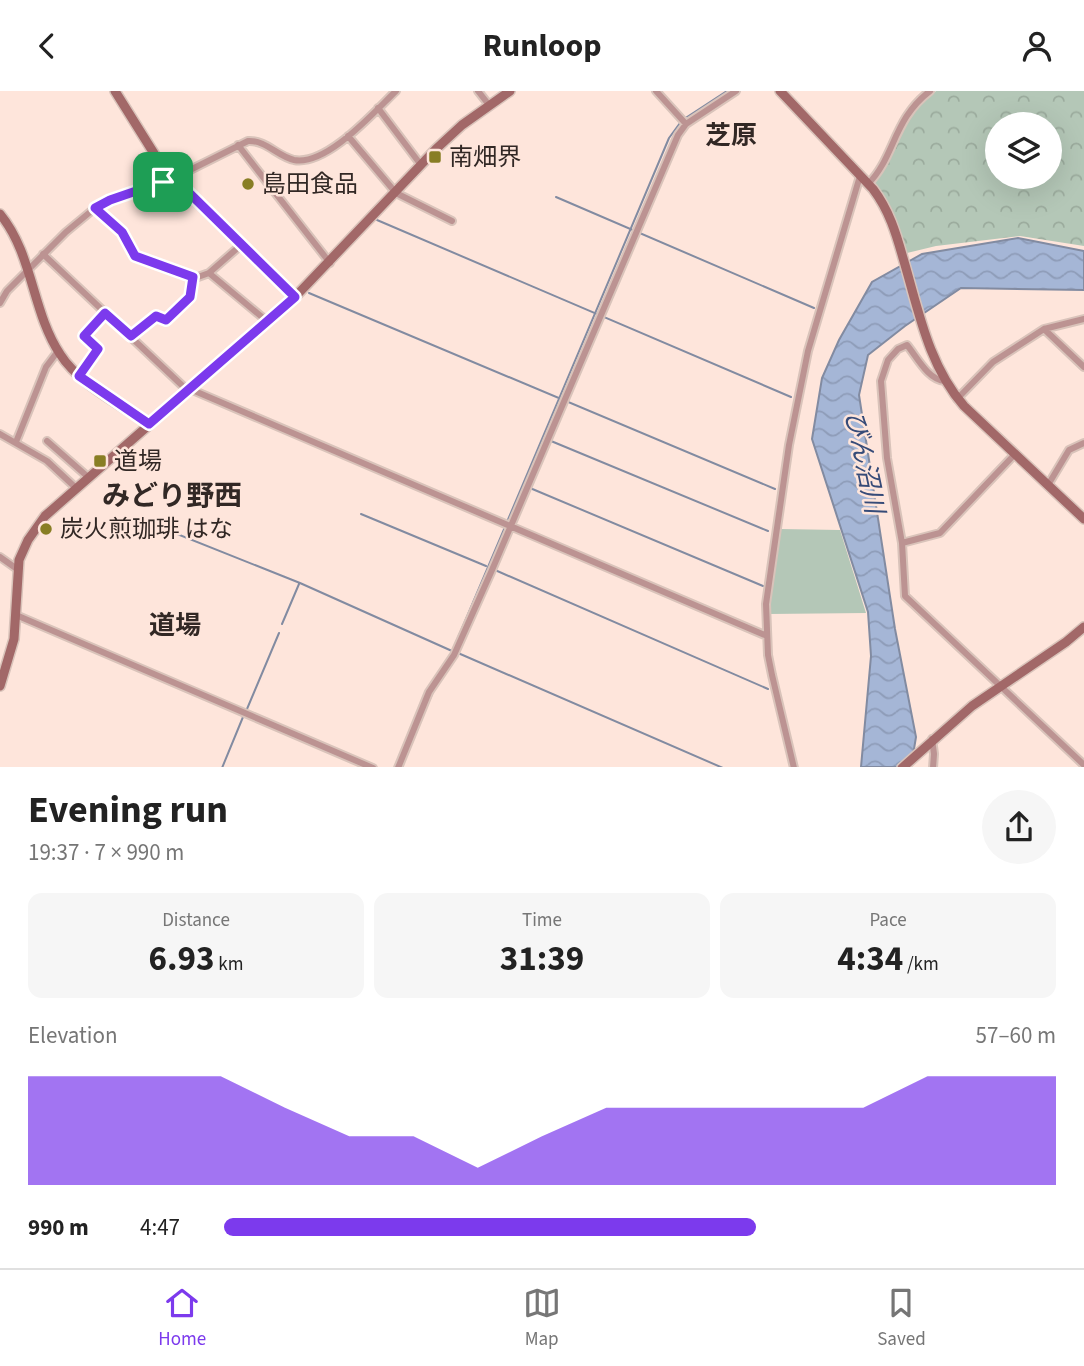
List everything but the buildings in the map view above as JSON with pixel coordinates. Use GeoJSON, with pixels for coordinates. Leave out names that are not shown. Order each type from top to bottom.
{"type":"FeatureCollection","features":[{"type":"Feature","properties":{"kind":"main road"},"geometry":{"type":"LineString","coordinates":[[115,91],[149,148],[174,178],[295,297]]}},
{"type":"Feature","properties":{"kind":"main road"},"geometry":{"type":"LineString","coordinates":[[0,686],[12,649],[17,569],[34,530],[52,509],[268,322],[330,263],[421,165],[463,125],[510,91]]}},
{"type":"Feature","properties":{"kind":"main road"},"geometry":{"type":"LineString","coordinates":[[780,91],[868,184],[888,213],[937,366],[957,399],[1084,519]]}},
{"type":"Feature","properties":{"kind":"main road"},"geometry":{"type":"LineString","coordinates":[[0,214],[13,233],[58,351],[79,376],[149,424]]}},
{"type":"Feature","properties":{"kind":"main road"},"geometry":{"type":"LineString","coordinates":[[903,767],[972,706],[1084,627]]}},
{"type":"Feature","properties":{"kind":"street"},"geometry":{"type":"LineString","coordinates":[[1,298],[72,226],[110,200],[174,178],[248,142],[260,142],[293,160],[319,156],[348,136],[396,91]]}},
{"type":"Feature","properties":{"kind":"street"},"geometry":{"type":"LineString","coordinates":[[478,91],[489,105]]}},
{"type":"Feature","properties":{"kind":"street"},"geometry":{"type":"LineString","coordinates":[[656,91],[686,124]]}},
{"type":"Feature","properties":{"kind":"street"},"geometry":{"type":"LineString","coordinates":[[398,767],[429,692],[454,655],[678,135],[686,124],[736,91]]}},
{"type":"Feature","properties":{"kind":"street"},"geometry":{"type":"LineString","coordinates":[[868,184],[877,175],[903,120],[930,91]]}},
{"type":"Feature","properties":{"kind":"street"},"geometry":{"type":"LineString","coordinates":[[378,108],[421,165]]}},
{"type":"Feature","properties":{"kind":"street"},"geometry":{"type":"LineString","coordinates":[[348,136],[396,193],[452,221]]}},
{"type":"Feature","properties":{"kind":"street"},"geometry":{"type":"LineString","coordinates":[[238,145],[330,263]]}},
{"type":"Feature","properties":{"kind":"street"},"geometry":{"type":"LineString","coordinates":[[794,767],[776,697],[767,636],[765,611],[768,582],[808,351],[860,176]]}},
{"type":"Feature","properties":{"kind":"street"},"geometry":{"type":"LineString","coordinates":[[95,208],[122,232],[135,256],[193,277],[209,273],[241,245]]}},
{"type":"Feature","properties":{"kind":"street"},"geometry":{"type":"LineString","coordinates":[[43,254],[189,390],[767,636]]}},
{"type":"Feature","properties":{"kind":"street"},"geometry":{"type":"LineString","coordinates":[[209,273],[268,322]]}},
{"type":"Feature","properties":{"kind":"street"},"geometry":{"type":"LineString","coordinates":[[131,336],[156,316],[166,320],[176,311],[190,297],[193,277]]}},
{"type":"Feature","properties":{"kind":"street"},"geometry":{"type":"LineString","coordinates":[[79,376],[98,349],[84,336],[105,313]]}},
{"type":"Feature","properties":{"kind":"street"},"geometry":{"type":"LineString","coordinates":[[957,399],[993,362],[1044,328],[1084,320]]}},
{"type":"Feature","properties":{"kind":"street"},"geometry":{"type":"LineString","coordinates":[[1044,328],[1084,367]]}},
{"type":"Feature","properties":{"kind":"street"},"geometry":{"type":"LineString","coordinates":[[945,381],[932,375],[915,358],[907,345],[892,354],[882,373],[887,458],[902,543],[905,596],[1084,765]]}},
{"type":"Feature","properties":{"kind":"street"},"geometry":{"type":"LineString","coordinates":[[16,442],[46,367],[58,351]]}},
{"type":"Feature","properties":{"kind":"street"},"geometry":{"type":"LineString","coordinates":[[0,434],[47,461],[76,488]]}},
{"type":"Feature","properties":{"kind":"street"},"geometry":{"type":"LineString","coordinates":[[47,441],[88,477]]}},
{"type":"Feature","properties":{"kind":"street"},"geometry":{"type":"LineString","coordinates":[[1048,485],[1069,450],[1084,443]]}},
{"type":"Feature","properties":{"kind":"street"},"geometry":{"type":"LineString","coordinates":[[902,543],[940,533],[1015,454]]}},
{"type":"Feature","properties":{"kind":"street"},"geometry":{"type":"LineString","coordinates":[[0,557],[17,569]]}},
{"type":"Feature","properties":{"kind":"street"},"geometry":{"type":"LineString","coordinates":[[16,615],[371,767]]}},
{"type":"Feature","properties":{"kind":"street"},"geometry":{"type":"LineString","coordinates":[[932,739],[933,767]]}},
{"type":"Feature","properties":{"kind":"green space"},"geometry":{"type":"Polygon","coordinates":[[[936,91],[1084,91],[1084,246],[1020,236],[936,246],[907,253],[890,208],[875,184],[900,131],[914,111],[936,91]]]}},
{"type":"Feature","properties":{"kind":"green space"},"geometry":{"type":"Polygon","coordinates":[[[780,529],[840,530],[866,613],[769,614],[780,529]]]}},
{"type":"Feature","properties":{"kind":"water","name":"びん沼川"},"geometry":{"type":"Polygon","coordinates":[[[1018,238],[1084,251],[1084,290],[961,288],[868,355],[859,395],[895,629],[916,737],[911,767],[861,767],[871,656],[868,612],[812,439],[822,378],[839,340],[872,282],[922,254],[1018,238]]]}},
{"type":"Feature","properties":{"kind":"waterway"},"geometry":{"type":"LineString","coordinates":[[684,119],[727,91]]}},
{"type":"Feature","properties":{"kind":"waterway"},"geometry":{"type":"LineString","coordinates":[[507,522],[669,138],[680,123]]}},
{"type":"Feature","properties":{"kind":"waterway"},"geometry":{"type":"LineString","coordinates":[[556,197],[814,308]]}},
{"type":"Feature","properties":{"kind":"waterway"},"geometry":{"type":"LineString","coordinates":[[377,220],[791,397]]}},
{"type":"Feature","properties":{"kind":"waterway"},"geometry":{"type":"LineString","coordinates":[[309,293],[775,489]]}},
{"type":"Feature","properties":{"kind":"waterway"},"geometry":{"type":"LineString","coordinates":[[551,441],[768,531]]}},
{"type":"Feature","properties":{"kind":"waterway"},"geometry":{"type":"LineString","coordinates":[[530,488],[763,586]]}},
{"type":"Feature","properties":{"kind":"waterway"},"geometry":{"type":"LineString","coordinates":[[361,514],[486,566]]}},
{"type":"Feature","properties":{"kind":"waterway"},"geometry":{"type":"LineString","coordinates":[[137,518],[300,583],[452,651]]}},
{"type":"Feature","properties":{"kind":"waterway"},"geometry":{"type":"LineString","coordinates":[[455,645],[505,527]]}},
{"type":"Feature","properties":{"kind":"waterway"},"geometry":{"type":"LineString","coordinates":[[495,570],[768,689]]}},
{"type":"Feature","properties":{"kind":"waterway"},"geometry":{"type":"LineString","coordinates":[[282,624],[299,584]]}},
{"type":"Feature","properties":{"kind":"waterway"},"geometry":{"type":"LineString","coordinates":[[247,709],[279,633]]}},
{"type":"Feature","properties":{"kind":"waterway"},"geometry":{"type":"LineString","coordinates":[[458,653],[721,767]]}},
{"type":"Feature","properties":{"kind":"waterway"},"geometry":{"type":"LineString","coordinates":[[424,711],[435,688]]}},
{"type":"Feature","properties":{"kind":"waterway"},"geometry":{"type":"LineString","coordinates":[[222,767],[243,717]]}},
{"type":"Feature","properties":{"kind":"place","name":"南畑界"},"geometry":{"type":"Point","coordinates":[435,157]}},
{"type":"Feature","properties":{"kind":"place","name":"島田食品"},"geometry":{"type":"Point","coordinates":[248,184]}},
{"type":"Feature","properties":{"kind":"place","name":"道場"},"geometry":{"type":"Point","coordinates":[100,461]}},
{"type":"Feature","properties":{"kind":"place","name":"炭火煎珈琲 はな"},"geometry":{"type":"Point","coordinates":[46,529]}},
{"type":"Feature","properties":{"kind":"district","name":"芝原"},"geometry":{"type":"Point","coordinates":[731,135]}},
{"type":"Feature","properties":{"kind":"district","name":"みどり野西"},"geometry":{"type":"Point","coordinates":[172,495]}},
{"type":"Feature","properties":{"kind":"district","name":"道場"},"geometry":{"type":"Point","coordinates":[175,625]}},
{"type":"Feature","properties":{"kind":"route"},"geometry":{"type":"LineString","coordinates":[[174,178],[295,297],[149,424],[79,376],[98,349],[84,336],[105,313],[131,336],[158,315],[166,320],[190,297],[193,277],[135,256],[122,232],[95,208],[110,200],[163,182],[174,178]]}}]}
